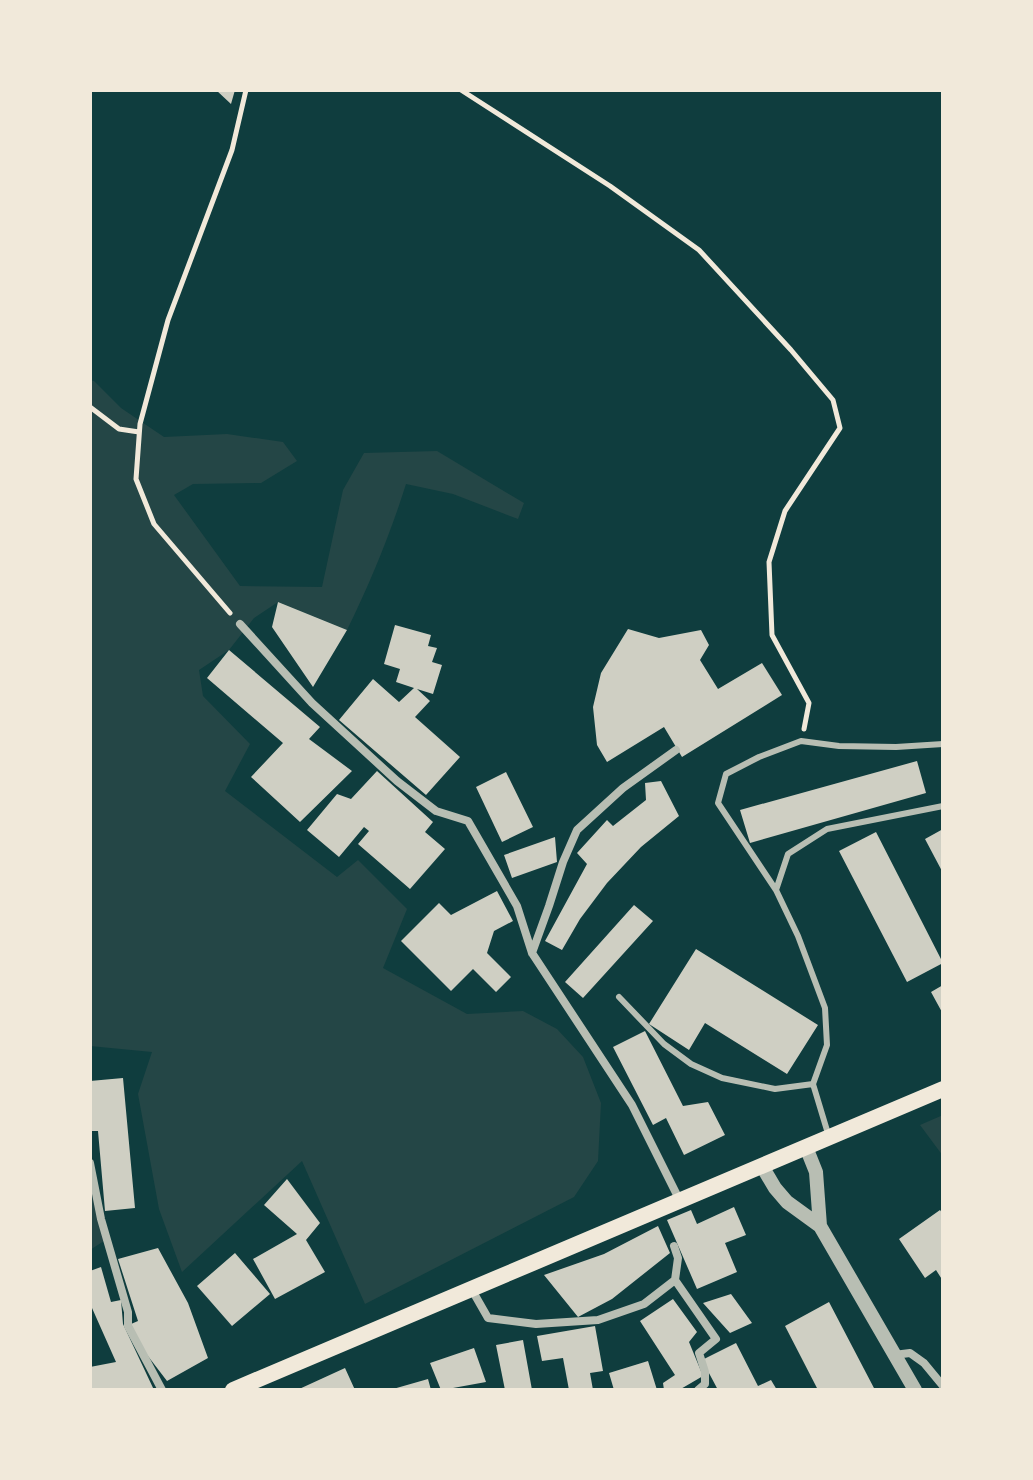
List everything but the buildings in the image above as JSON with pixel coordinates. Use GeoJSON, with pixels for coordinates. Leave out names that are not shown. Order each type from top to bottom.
{"type":"FeatureCollection","features":[{"type":"Feature","properties":{"kind":"main road"},"geometry":{"type":"LineString","coordinates":[[233,1390],[943,1089]]}},
{"type":"Feature","properties":{"kind":"street"},"geometry":{"type":"LineString","coordinates":[[240,624],[312,703],[397,781],[436,811],[468,821],[517,906],[532,953],[632,1105],[680,1201]]}},
{"type":"Feature","properties":{"kind":"street"},"geometry":{"type":"LineString","coordinates":[[532,953],[577,830],[623,788],[676,750]]}},
{"type":"Feature","properties":{"kind":"street"},"geometry":{"type":"LineString","coordinates":[[806,1147],[816,1172],[820,1226]]}},
{"type":"Feature","properties":{"kind":"street"},"geometry":{"type":"LineString","coordinates":[[90,1163],[101,1219],[128,1312],[128,1326],[162,1390]]}},
{"type":"Feature","properties":{"kind":"street"},"geometry":{"type":"LineString","coordinates":[[762,1166],[787,1202],[820,1226],[915,1390]]}},
{"type":"Feature","properties":{"kind":"street"},"geometry":{"type":"LineString","coordinates":[[674,1246],[678,1258],[675,1280],[716,1339],[699,1353],[705,1384],[698,1390]]}},
{"type":"Feature","properties":{"kind":"street"},"geometry":{"type":"LineString","coordinates":[[471,1289],[488,1318],[536,1324],[598,1320],[644,1304],[675,1280]]}},
{"type":"Feature","properties":{"kind":"street"},"geometry":{"type":"LineString","coordinates":[[893,1355],[910,1353],[924,1363],[943,1386]]}},
{"type":"Feature","properties":{"kind":"lane"},"geometry":{"type":"LineString","coordinates":[[829,1137],[813,1084],[827,1045],[825,1008],[798,936],[776,890],[718,803],[726,774],[801,741],[839,746],[943,744]]}},
{"type":"Feature","properties":{"kind":"lane"},"geometry":{"type":"LineString","coordinates":[[776,890],[788,854],[827,829],[943,806]]}},
{"type":"Feature","properties":{"kind":"lane"},"geometry":{"type":"LineString","coordinates":[[619,997],[664,1044],[691,1064],[722,1078],[775,1089],[813,1084]]}},
{"type":"Feature","properties":{"kind":"path"},"geometry":{"type":"LineString","coordinates":[[240,624],[154,524],[136,479],[140,424],[168,320],[232,150],[246,90]]}},
{"type":"Feature","properties":{"kind":"path"},"geometry":{"type":"LineString","coordinates":[[461,90],[610,186],[699,250],[833,400],[840,428],[785,511],[769,562],[772,635],[809,703],[801,741]]}},
{"type":"Feature","properties":{"kind":"path"},"geometry":{"type":"LineString","coordinates":[[90,407],[119,429],[139,432]]}},
{"type":"Feature","properties":{"kind":"shaded area"},"geometry":{"type":"Polygon","coordinates":[[[90,380],[121,408],[164,437],[227,434],[283,442],[297,461],[261,483],[193,484],[174,495],[240,586],[322,587],[343,490],[364,453],[437,451],[524,503],[518,519],[453,494],[406,484],[379,558],[347,630],[278,602],[254,618],[229,650],[199,670],[203,696],[250,744],[225,791],[337,877],[358,860],[407,909],[383,968],[467,1014],[523,1011],[557,1029],[583,1057],[601,1103],[598,1161],[574,1197],[365,1304],[302,1161],[182,1272],[159,1209],[138,1094],[152,1052],[90,1046],[90,380]]]}},
{"type":"Feature","properties":{"kind":"shaded area"},"geometry":{"type":"Polygon","coordinates":[[[943,1115],[943,1156],[920,1125],[943,1115]]]}},
{"type":"Feature","properties":{"kind":"shaded area"},"geometry":{"type":"Polygon","coordinates":[[[90,1163],[107,1239],[90,1250],[90,1163]]]}}]}
